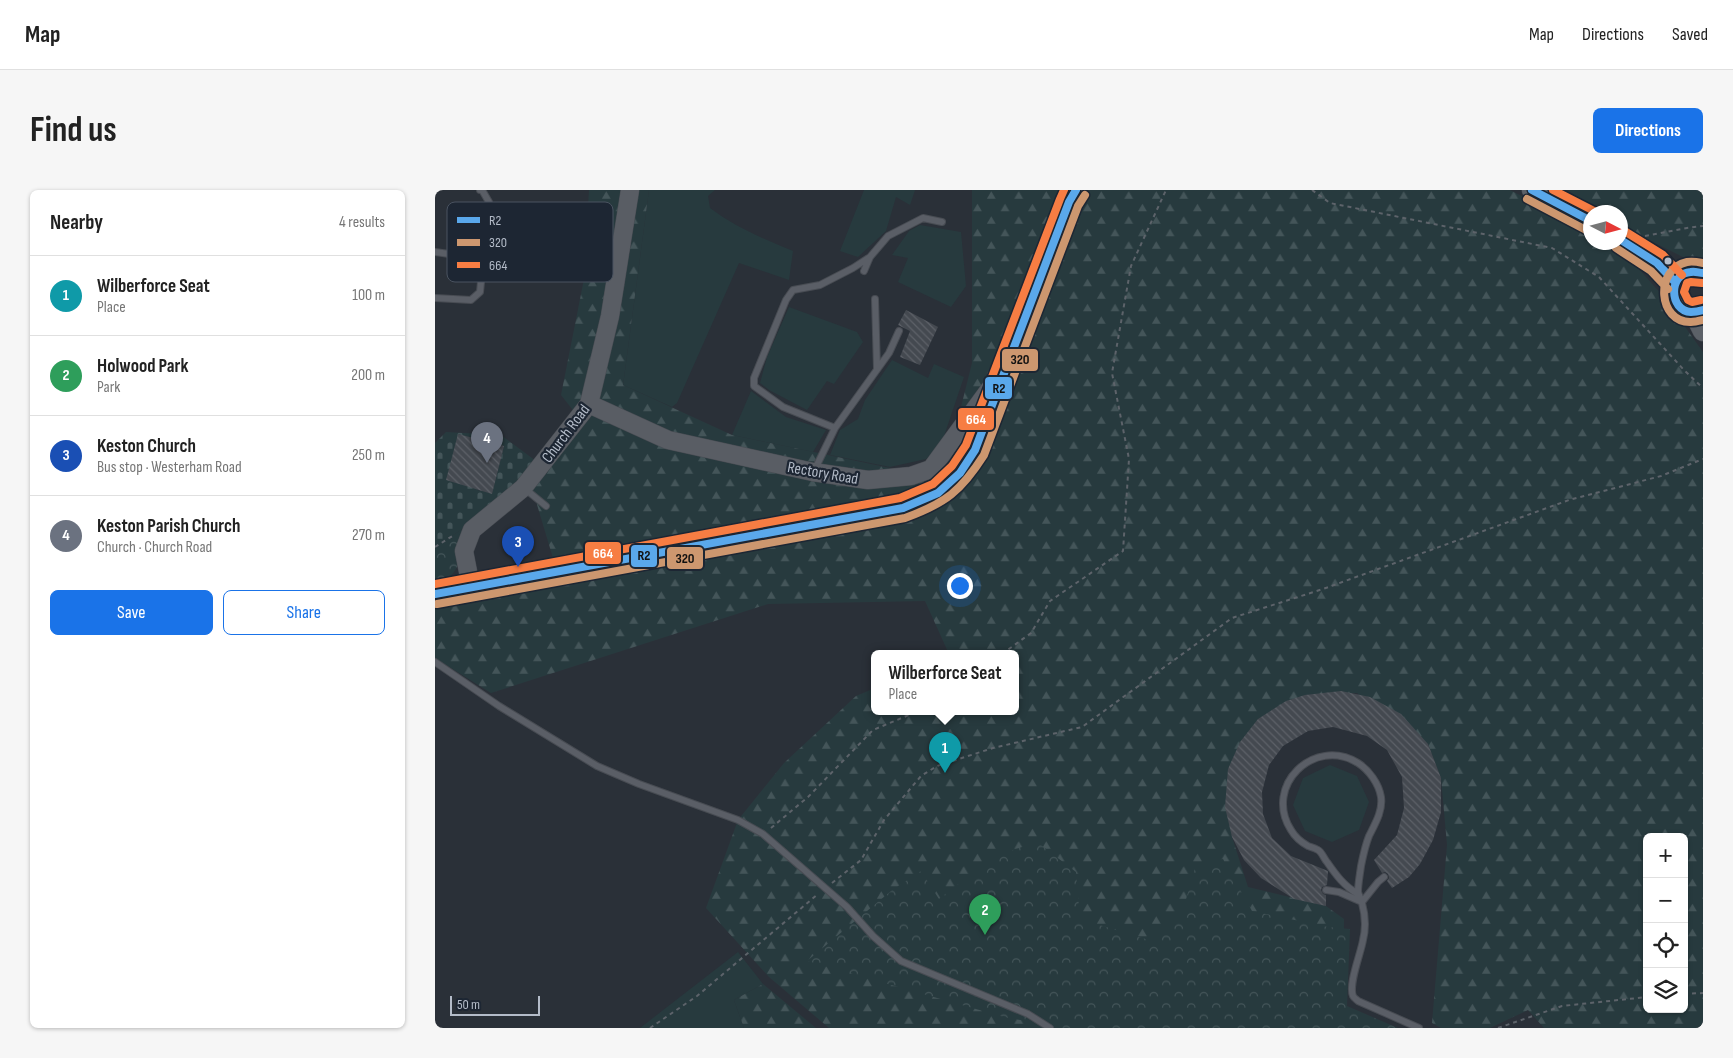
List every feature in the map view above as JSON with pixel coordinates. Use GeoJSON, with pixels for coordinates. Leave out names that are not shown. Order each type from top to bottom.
{"type":"FeatureCollection","features":[{"type":"Feature","properties":{"kind":"main road"},"geometry":{"type":"LineString","coordinates":[[435,594],[903,508],[938,493],[960,473],[975,450],[1069,202],[1076,190]]}},
{"type":"Feature","properties":{"kind":"main road"},"geometry":{"type":"LineString","coordinates":[[1532,190],[1583,217]]}},
{"type":"Feature","properties":{"kind":"main road"},"geometry":{"type":"LineString","coordinates":[[1628,244],[1657,263],[1675,282]]}},
{"type":"Feature","properties":{"kind":"main road"},"geometry":{"type":"LineString","coordinates":[[1703,273],[1689,271],[1682,274],[1675,282],[1673,297],[1683,309],[1699,311],[1703,331]]}},
{"type":"Feature","properties":{"kind":"street","name":"Church Road"},"geometry":{"type":"LineString","coordinates":[[471,587],[464,551],[472,530],[523,488],[589,404],[610,316],[630,190]]}},
{"type":"Feature","properties":{"kind":"street","name":"Rectory Road"},"geometry":{"type":"LineString","coordinates":[[589,404],[668,440],[813,472],[868,480],[911,476],[931,469],[1010,361]]}},
{"type":"Feature","properties":{"kind":"lane"},"geometry":{"type":"LineString","coordinates":[[480,190],[482,190],[489,202]]}},
{"type":"Feature","properties":{"kind":"lane"},"geometry":{"type":"LineString","coordinates":[[835,428],[783,407],[755,386],[754,378],[786,300],[793,290],[820,285],[853,268],[870,257],[888,236],[923,218],[942,222]]}},
{"type":"Feature","properties":{"kind":"lane"},"geometry":{"type":"LineString","coordinates":[[864,272],[870,257]]}},
{"type":"Feature","properties":{"kind":"lane"},"geometry":{"type":"LineString","coordinates":[[435,298],[471,300],[480,292],[481,282]]}},
{"type":"Feature","properties":{"kind":"lane"},"geometry":{"type":"LineString","coordinates":[[875,299],[877,369]]}},
{"type":"Feature","properties":{"kind":"lane"},"geometry":{"type":"LineString","coordinates":[[813,472],[835,428],[889,353],[899,331]]}},
{"type":"Feature","properties":{"kind":"lane"},"geometry":{"type":"LineString","coordinates":[[523,488],[546,506]]}},
{"type":"Feature","properties":{"kind":"lane"},"geometry":{"type":"LineString","coordinates":[[435,662],[499,706],[597,766],[639,784],[738,820],[763,834],[847,907],[873,936],[901,961],[1028,1014],[1050,1028]]}},
{"type":"Feature","properties":{"kind":"lane"},"geometry":{"type":"LineString","coordinates":[[1358,894],[1361,866],[1380,810],[1381,797],[1376,782],[1358,762],[1344,757],[1328,755],[1302,766],[1291,776],[1283,803],[1285,818],[1291,831],[1298,839],[1319,850],[1341,881],[1358,894],[1362,902],[1365,915],[1364,938],[1352,986],[1353,996],[1358,1002],[1419,1028]]}},
{"type":"Feature","properties":{"kind":"lane"},"geometry":{"type":"LineString","coordinates":[[1362,902],[1384,877]]}},
{"type":"Feature","properties":{"kind":"lane"},"geometry":{"type":"LineString","coordinates":[[1326,890],[1339,892],[1362,902]]}},
{"type":"Feature","properties":{"kind":"path"},"geometry":{"type":"LineString","coordinates":[[1008,650],[1031,633],[1050,601],[1123,550],[1129,459],[1112,373],[1131,266],[1166,190]]}},
{"type":"Feature","properties":{"kind":"path"},"geometry":{"type":"LineString","coordinates":[[1312,190],[1330,203],[1552,248],[1599,277],[1684,370],[1703,388]]}},
{"type":"Feature","properties":{"kind":"path"},"geometry":{"type":"LineString","coordinates":[[1628,239],[1703,226]]}},
{"type":"Feature","properties":{"kind":"path"},"geometry":{"type":"LineString","coordinates":[[651,1028],[697,996],[861,860],[884,820],[921,776],[937,766],[993,748],[1082,727],[1232,618],[1323,589],[1569,500],[1661,476],[1703,459]]}},
{"type":"Feature","properties":{"kind":"path"},"geometry":{"type":"LineString","coordinates":[[763,834],[808,797],[873,730],[909,715]]}},
{"type":"Feature","properties":{"kind":"path"},"geometry":{"type":"LineString","coordinates":[[1688,994],[1703,993]]}},
{"type":"Feature","properties":{"kind":"path"},"geometry":{"type":"LineString","coordinates":[[1498,1028],[1562,1006],[1643,996]]}},
{"type":"Feature","properties":{"kind":"green space"},"geometry":{"type":"Polygon","coordinates":[[[589,190],[649,190],[623,385],[732,435],[943,479],[972,363],[972,190],[1510,190],[1583,227],[1583,250],[1618,250],[1627,256],[1663,296],[1703,352],[1703,1028],[1544,1028],[1528,1010],[1490,1028],[1441,1028],[1432,1023],[1447,845],[1441,778],[1428,744],[1357,693],[1305,695],[1258,719],[1228,769],[1232,837],[1248,887],[1326,906],[1344,919],[1343,986],[1339,1028],[829,1028],[769,977],[706,908],[738,820],[784,763],[856,696],[871,690],[871,715],[1019,715],[1019,650],[947,650],[925,601],[768,604],[491,693],[435,658],[435,596],[556,568],[532,488],[576,414],[561,395],[583,282],[613,282],[613,202],[588,202],[589,190]]]}},
{"type":"Feature","properties":{"kind":"green space"},"geometry":{"type":"Polygon","coordinates":[[[649,190],[715,190],[708,196],[710,208],[740,227],[793,251],[789,280],[739,263],[677,403],[672,407],[623,385],[649,190]]]}},
{"type":"Feature","properties":{"kind":"green space"},"geometry":{"type":"Polygon","coordinates":[[[864,190],[915,190],[910,205],[896,197],[886,231],[858,257],[840,251],[864,190]]]}},
{"type":"Feature","properties":{"kind":"green space"},"geometry":{"type":"Polygon","coordinates":[[[1568,190],[1703,190],[1703,267],[1628,230],[1628,205],[1587,205],[1568,190]]]}},
{"type":"Feature","properties":{"kind":"green space"},"geometry":{"type":"Polygon","coordinates":[[[920,225],[961,232],[966,286],[951,307],[898,282],[908,258],[892,255],[909,231],[920,225]]]}},
{"type":"Feature","properties":{"kind":"green space"},"geometry":{"type":"Polygon","coordinates":[[[789,307],[857,332],[863,342],[834,384],[827,381],[807,410],[769,390],[760,383],[767,357],[789,307]]]}},
{"type":"Feature","properties":{"kind":"green space"},"geometry":{"type":"Polygon","coordinates":[[[892,360],[928,378],[934,364],[964,377],[941,445],[926,459],[890,467],[830,455],[840,430],[858,419],[865,400],[892,360]]]}},
{"type":"Feature","properties":{"kind":"green space"},"geometry":{"type":"Polygon","coordinates":[[[751,391],[786,417],[826,430],[813,452],[732,435],[751,391]]]}},
{"type":"Feature","properties":{"kind":"green space"},"geometry":{"type":"Polygon","coordinates":[[[446,432],[501,435],[536,461],[521,478],[473,522],[435,547],[435,443],[446,432]],[[458,434],[483,465],[477,490],[492,493],[504,446],[490,442],[489,445],[458,434]]]}},
{"type":"Feature","properties":{"kind":"green space"},"geometry":{"type":"Polygon","coordinates":[[[473,522],[461,559],[454,572],[447,578],[435,580],[435,547],[473,522]]]}},
{"type":"Feature","properties":{"kind":"green space"},"geometry":{"type":"Polygon","coordinates":[[[1330,765],[1357,776],[1369,802],[1359,830],[1332,842],[1305,831],[1293,805],[1303,778],[1330,765]]]}},
{"type":"Feature","properties":{"kind":"green space"},"geometry":{"type":"Polygon","coordinates":[[[1037,842],[1076,872],[1080,919],[1152,941],[1182,913],[1196,865],[1223,859],[1252,911],[1328,927],[1350,929],[1347,1006],[1398,1028],[1064,1028],[1004,1017],[807,961],[891,891],[921,871],[939,899],[992,857],[1037,842]]]}},
{"type":"Feature","properties":{"kind":"green space"},"geometry":{"type":"Polygon","coordinates":[[[738,952],[763,984],[734,1000],[744,1028],[640,1028],[738,952]]]}},
{"type":"Feature","properties":{"kind":"green space"},"geometry":{"type":"Polygon","coordinates":[[[763,984],[816,1028],[744,1028],[734,1000],[763,984]]]}},
{"type":"Feature","properties":{"kind":"building"},"geometry":{"type":"Polygon","coordinates":[[[906,310],[938,327],[920,365],[900,357],[910,331],[898,325],[906,310]]]}},
{"type":"Feature","properties":{"kind":"building"},"geometry":{"type":"Polygon","coordinates":[[[458,434],[504,446],[492,494],[446,480],[458,434]]]}},
{"type":"Feature","properties":{"kind":"building"},"geometry":{"type":"Polygon","coordinates":[[[1341,691],[1370,697],[1401,714],[1428,744],[1441,778],[1441,812],[1433,840],[1420,864],[1409,877],[1392,888],[1387,881],[1389,878],[1388,874],[1382,873],[1374,860],[1397,835],[1404,808],[1402,777],[1387,750],[1367,736],[1333,727],[1308,731],[1283,746],[1269,765],[1262,792],[1263,814],[1272,838],[1291,856],[1328,871],[1327,885],[1322,887],[1321,890],[1326,895],[1326,906],[1294,899],[1261,878],[1244,860],[1232,837],[1225,807],[1228,769],[1240,742],[1258,719],[1286,701],[1305,695],[1341,691]]]}},
{"type":"Feature","properties":{"kind":"transit line","name":"664"},"geometry":{"type":"LineString","coordinates":[[435,584],[900,498],[933,484],[952,466],[966,445],[1064,190]]}},
{"type":"Feature","properties":{"kind":"transit line","name":"R2"},"geometry":{"type":"LineString","coordinates":[[435,594],[903,508],[938,493],[960,473],[975,450],[1069,202],[1076,190]]}},
{"type":"Feature","properties":{"kind":"transit line","name":"R2"},"geometry":{"type":"LineString","coordinates":[[1532,190],[1583,217]]}},
{"type":"Feature","properties":{"kind":"transit line","name":"664"},"geometry":{"type":"LineString","coordinates":[[1553,190],[1583,205]]}},
{"type":"Feature","properties":{"kind":"transit line","name":"320"},"geometry":{"type":"LineString","coordinates":[[437,604],[905,518],[942,501],[960,487],[984,455],[1078,206],[1085,195]]}},
{"type":"Feature","properties":{"kind":"transit line","name":"320"},"geometry":{"type":"LineString","coordinates":[[1527,199],[1583,228]]}},
{"type":"Feature","properties":{"kind":"transit line","name":"664"},"geometry":{"type":"LineString","coordinates":[[1628,233],[1663,255],[1682,275]]}},
{"type":"Feature","properties":{"kind":"transit line","name":"R2"},"geometry":{"type":"LineString","coordinates":[[1628,244],[1657,263],[1675,282]]}},
{"type":"Feature","properties":{"kind":"transit line","name":"320"},"geometry":{"type":"LineString","coordinates":[[1619,250],[1651,271],[1668,289]]}},
{"type":"Feature","properties":{"kind":"transit line","name":"320"},"geometry":{"type":"LineString","coordinates":[[1703,263],[1687,262],[1676,267],[1669,274],[1665,284],[1664,295],[1672,314],[1680,320],[1691,322],[1703,320]]}},
{"type":"Feature","properties":{"kind":"transit line","name":"R2"},"geometry":{"type":"LineString","coordinates":[[1703,273],[1683,274],[1678,279],[1674,292],[1678,305],[1684,310],[1691,312],[1703,310]]}},
{"type":"Feature","properties":{"kind":"transit line","name":"664"},"geometry":{"type":"LineString","coordinates":[[1701,300],[1692,302],[1688,300],[1684,292],[1687,283],[1702,283]]}},
{"type":"Feature","properties":{"kind":"place","name":"Keston Parish Church"},"geometry":{"type":"Point","coordinates":[487,463]}},
{"type":"Feature","properties":{"kind":"place","name":"Keston Church"},"geometry":{"type":"Point","coordinates":[518,567]}},
{"type":"Feature","properties":{"kind":"place","name":"Wilberforce Seat"},"geometry":{"type":"Point","coordinates":[945,773]}},
{"type":"Feature","properties":{"kind":"place","name":"Holwood Park"},"geometry":{"type":"Point","coordinates":[985,935]}}]}
